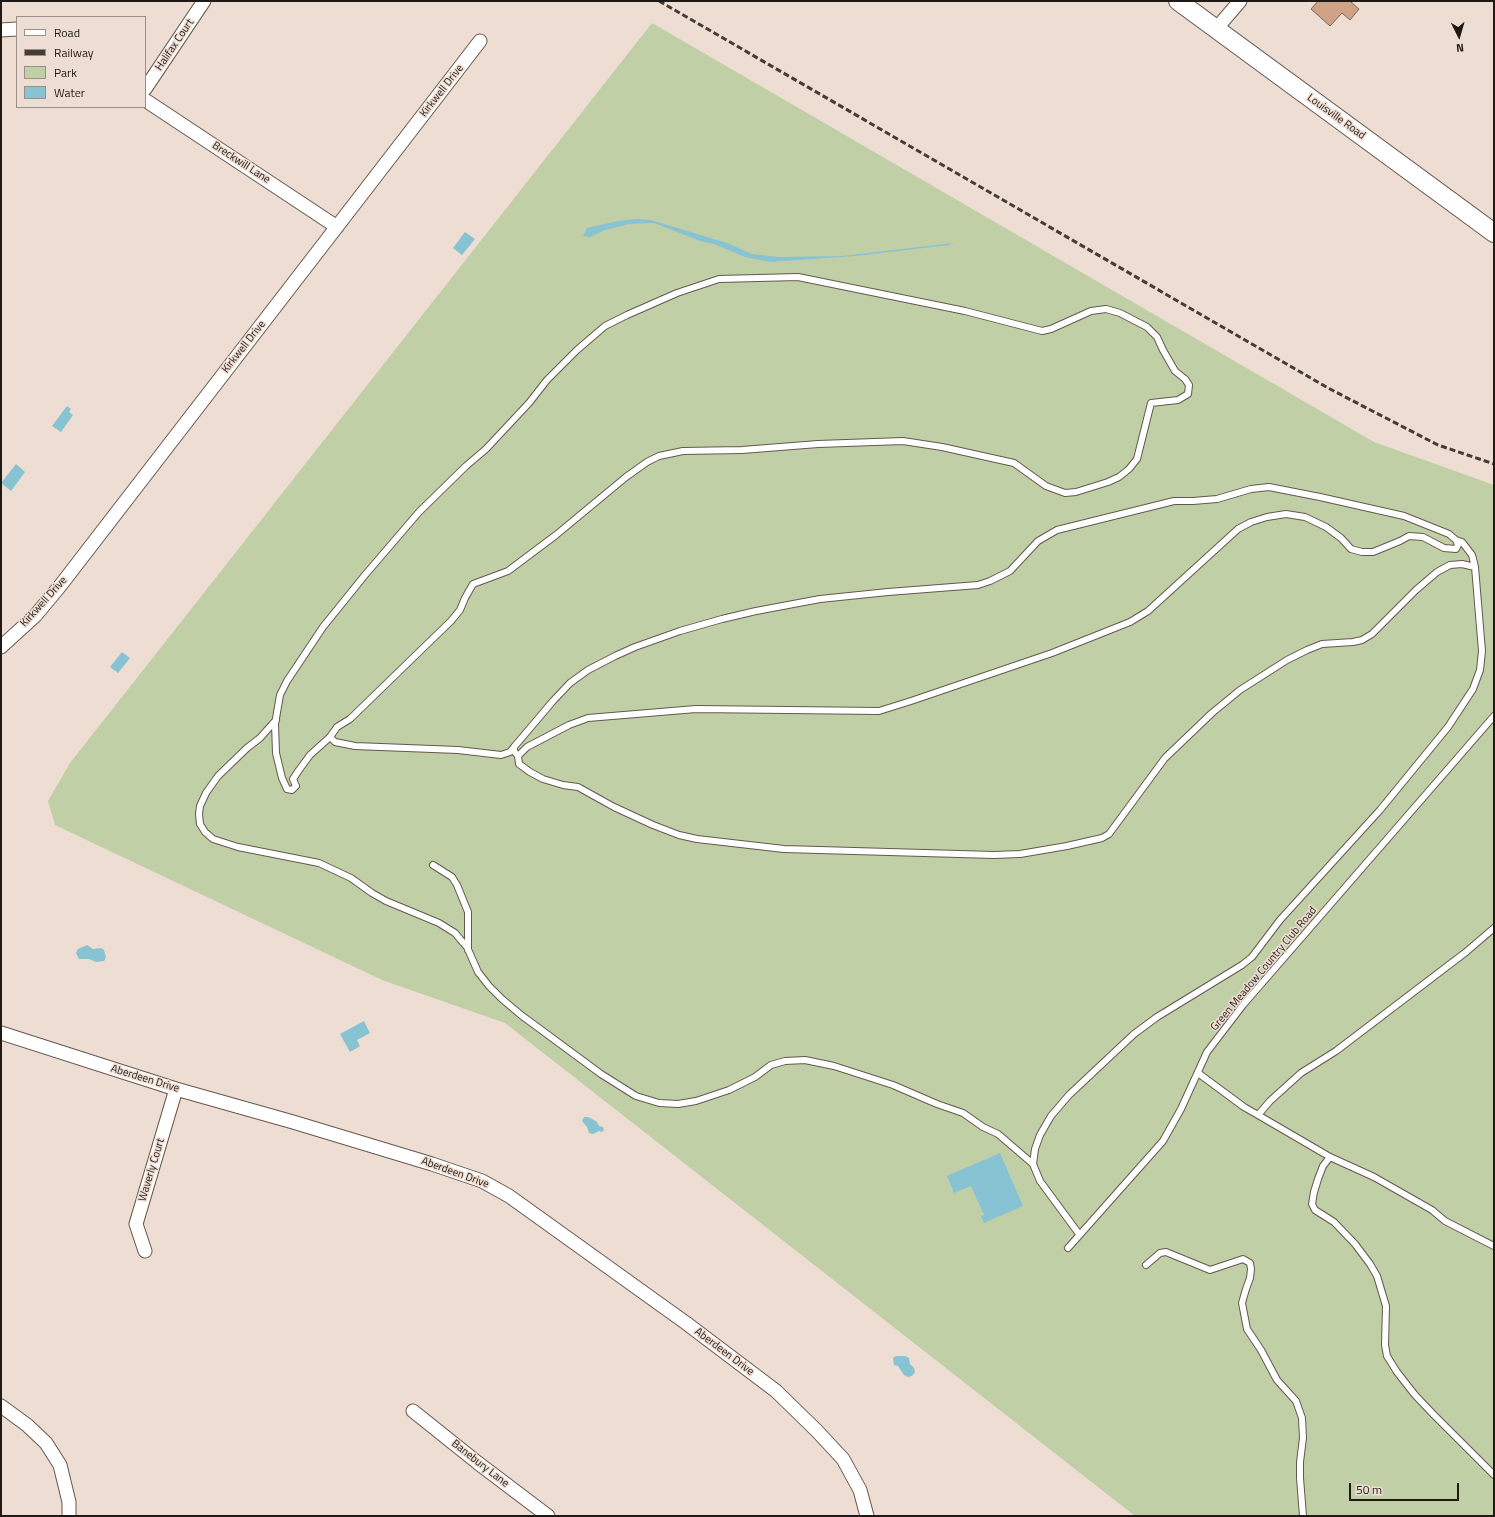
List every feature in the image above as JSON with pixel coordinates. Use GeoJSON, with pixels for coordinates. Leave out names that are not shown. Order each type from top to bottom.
{"type":"FeatureCollection","features":[{"type":"Feature","properties":{"kind":"main road","name":"Louisville Road"},"geometry":{"type":"LineString","coordinates":[[1178,1],[1494,233]]}},
{"type":"Feature","properties":{"kind":"street","name":"Halifax Court"},"geometry":{"type":"LineString","coordinates":[[146,88],[204,1]]}},
{"type":"Feature","properties":{"kind":"street"},"geometry":{"type":"LineString","coordinates":[[1216,30],[1240,1]]}},
{"type":"Feature","properties":{"kind":"street"},"geometry":{"type":"LineString","coordinates":[[1,30],[16,29]]}},
{"type":"Feature","properties":{"kind":"street","name":"Kirkwell Drive"},"geometry":{"type":"LineString","coordinates":[[1,646],[35,616],[60,586],[480,42]]}},
{"type":"Feature","properties":{"kind":"street","name":"Breckwill Lane"},"geometry":{"type":"LineString","coordinates":[[146,101],[338,227]]}},
{"type":"Feature","properties":{"kind":"street","name":"Aberdeen Drive"},"geometry":{"type":"LineString","coordinates":[[1,1033],[176,1089],[293,1122],[432,1164],[482,1181],[509,1196],[686,1323],[776,1391],[843,1459],[860,1490],[867,1516]]}},
{"type":"Feature","properties":{"kind":"street","name":"Waverly Court"},"geometry":{"type":"LineString","coordinates":[[145,1251],[136,1224],[176,1089]]}},
{"type":"Feature","properties":{"kind":"street"},"geometry":{"type":"LineString","coordinates":[[1,1406],[27,1425],[46,1443],[60,1465],[69,1502],[69,1516]]}},
{"type":"Feature","properties":{"kind":"street","name":"Banebury Lane"},"geometry":{"type":"LineString","coordinates":[[413,1411],[548,1516]]}},
{"type":"Feature","properties":{"kind":"lane"},"geometry":{"type":"LineString","coordinates":[[798,277],[965,311],[1042,331],[1051,329],[1091,311],[1106,309],[1147,327],[1157,337],[1175,371],[1185,379],[1189,385],[1188,394],[1178,400],[1151,403],[1137,459],[1129,469],[1119,477],[1108,482],[1076,492],[1065,493],[1046,486],[1014,463],[942,447],[903,441],[818,444],[742,450],[683,451],[659,456],[647,462],[626,477],[556,535],[508,571],[473,584],[460,610],[451,621],[350,719],[337,727],[330,737],[310,755],[299,770],[293,779],[296,786],[292,790],[287,789],[282,778],[276,753],[276,720],[280,694],[323,627],[418,512],[486,449],[530,403],[547,380],[577,350],[605,326],[677,293],[719,279],[798,277]]}},
{"type":"Feature","properties":{"kind":"lane"},"geometry":{"type":"LineString","coordinates":[[330,737],[335,742],[355,746],[458,750],[501,755],[510,752],[570,683],[588,670],[635,647],[680,631],[722,619],[820,599],[978,585],[1010,572],[1038,541],[1057,530],[1174,501],[1217,499],[1252,489],[1268,487],[1404,516],[1449,534],[1456,540],[1462,542],[1472,555],[1475,567],[1482,651],[1480,670],[1473,689],[1448,727],[1380,810],[1280,920],[1252,957],[1242,965],[1157,1017],[1134,1034],[1069,1095],[1051,1116],[1040,1135],[1032,1164]]}},
{"type":"Feature","properties":{"kind":"lane"},"geometry":{"type":"LineString","coordinates":[[518,756],[527,747],[569,725],[588,718],[696,709],[879,711],[911,701],[1052,652],[1130,622],[1148,612],[1238,529],[1251,522],[1268,517],[1286,514],[1305,518],[1326,527],[1341,538],[1351,549],[1362,552],[1373,552],[1409,536],[1423,537],[1444,548],[1456,549],[1458,545],[1456,540]]}},
{"type":"Feature","properties":{"kind":"lane"},"geometry":{"type":"LineString","coordinates":[[514,747],[514,751],[518,756],[519,764],[543,779],[563,785],[578,787],[614,807],[653,825],[697,839],[784,849],[994,855],[1020,854],[1067,846],[1102,838],[1109,834],[1165,758],[1212,713],[1240,690],[1287,660],[1307,650],[1322,644],[1362,640],[1372,634],[1416,590],[1444,568],[1450,565],[1462,564],[1475,567]]}},
{"type":"Feature","properties":{"kind":"lane","name":"Green Meadow Country Club Road"},"geometry":{"type":"LineString","coordinates":[[1068,1248],[1163,1141],[1181,1109],[1207,1052],[1243,1005],[1494,716]]}},
{"type":"Feature","properties":{"kind":"lane"},"geometry":{"type":"LineString","coordinates":[[276,720],[260,738],[247,748],[218,776],[206,793],[200,806],[200,824],[205,832],[213,839],[238,847],[319,863],[351,878],[386,901],[439,923],[455,934],[468,950],[478,972],[502,999],[521,1015],[601,1074],[636,1096],[659,1103],[678,1104],[696,1101],[729,1090],[755,1078],[771,1065],[785,1061],[805,1060],[834,1066],[886,1082],[936,1104],[963,1113],[983,1127],[998,1134],[1032,1164],[1040,1181],[1079,1234]]}},
{"type":"Feature","properties":{"kind":"lane"},"geometry":{"type":"LineString","coordinates":[[433,865],[452,877],[457,885],[468,912],[468,950]]}},
{"type":"Feature","properties":{"kind":"lane"},"geometry":{"type":"LineString","coordinates":[[1258,1115],[1270,1101],[1301,1073],[1336,1051],[1366,1029],[1466,952],[1494,928]]}},
{"type":"Feature","properties":{"kind":"lane"},"geometry":{"type":"LineString","coordinates":[[1198,1072],[1244,1107],[1330,1157],[1374,1177],[1432,1210],[1445,1221],[1494,1246]]}},
{"type":"Feature","properties":{"kind":"lane"},"geometry":{"type":"LineString","coordinates":[[1330,1157],[1323,1166],[1318,1179],[1312,1204],[1315,1210],[1334,1222],[1370,1264],[1377,1276],[1386,1306],[1385,1345],[1387,1356],[1397,1372],[1415,1395],[1494,1474]]}},
{"type":"Feature","properties":{"kind":"lane"},"geometry":{"type":"LineString","coordinates":[[1146,1265],[1160,1253],[1166,1252],[1210,1270],[1243,1259],[1250,1263],[1252,1269],[1242,1302],[1247,1329],[1261,1350],[1277,1380],[1296,1401],[1302,1418],[1303,1438],[1300,1478],[1303,1516]]}},
{"type":"Feature","properties":{"kind":"green space"},"geometry":{"type":"Polygon","coordinates":[[[652,23],[1374,442],[1494,485],[1494,1516],[1135,1516],[505,1023],[382,980],[55,825],[48,801],[70,763],[652,23]]]}},
{"type":"Feature","properties":{"kind":"water"},"geometry":{"type":"Polygon","coordinates":[[[636,219],[651,220],[727,243],[752,254],[778,257],[842,256],[954,243],[949,245],[855,256],[770,262],[745,257],[714,244],[700,241],[654,223],[629,224],[605,230],[590,237],[583,236],[587,228],[618,221],[636,219]]]}},
{"type":"Feature","properties":{"kind":"water"},"geometry":{"type":"Polygon","coordinates":[[[465,232],[475,239],[462,255],[453,248],[465,232]]]}},
{"type":"Feature","properties":{"kind":"water"},"geometry":{"type":"Polygon","coordinates":[[[67,406],[71,409],[69,412],[73,415],[61,432],[52,426],[67,406]]]}},
{"type":"Feature","properties":{"kind":"water"},"geometry":{"type":"Polygon","coordinates":[[[16,464],[25,472],[11,491],[1,483],[16,464]]]}},
{"type":"Feature","properties":{"kind":"water"},"geometry":{"type":"Polygon","coordinates":[[[122,652],[130,658],[118,673],[110,667],[122,652]]]}},
{"type":"Feature","properties":{"kind":"water"},"geometry":{"type":"Polygon","coordinates":[[[87,945],[93,949],[101,948],[104,950],[106,957],[104,961],[96,962],[89,959],[79,959],[76,953],[78,949],[87,945]]]}},
{"type":"Feature","properties":{"kind":"water"},"geometry":{"type":"Polygon","coordinates":[[[364,1021],[370,1033],[357,1040],[360,1046],[350,1052],[340,1034],[364,1021]]]}},
{"type":"Feature","properties":{"kind":"water"},"geometry":{"type":"Polygon","coordinates":[[[584,1117],[588,1117],[597,1122],[599,1126],[603,1127],[604,1130],[593,1134],[589,1133],[587,1127],[582,1121],[584,1117]]]}},
{"type":"Feature","properties":{"kind":"water"},"geometry":{"type":"Polygon","coordinates":[[[1000,1153],[1023,1206],[984,1223],[981,1216],[984,1215],[971,1186],[954,1193],[947,1176],[1000,1153]]]}},
{"type":"Feature","properties":{"kind":"water"},"geometry":{"type":"Polygon","coordinates":[[[896,1356],[905,1356],[909,1358],[910,1364],[914,1368],[915,1372],[912,1376],[908,1377],[904,1375],[898,1366],[894,1365],[893,1358],[896,1356]]]}},
{"type":"Feature","properties":{"kind":"building"},"geometry":{"type":"Polygon","coordinates":[[[1318,1],[1352,1],[1351,2],[1359,9],[1350,20],[1342,13],[1330,26],[1311,9],[1318,1]]]}},
{"type":"Feature","properties":{"kind":"railway"},"geometry":{"type":"LineString","coordinates":[[659,1],[1328,388],[1438,445],[1494,464]]}}]}
